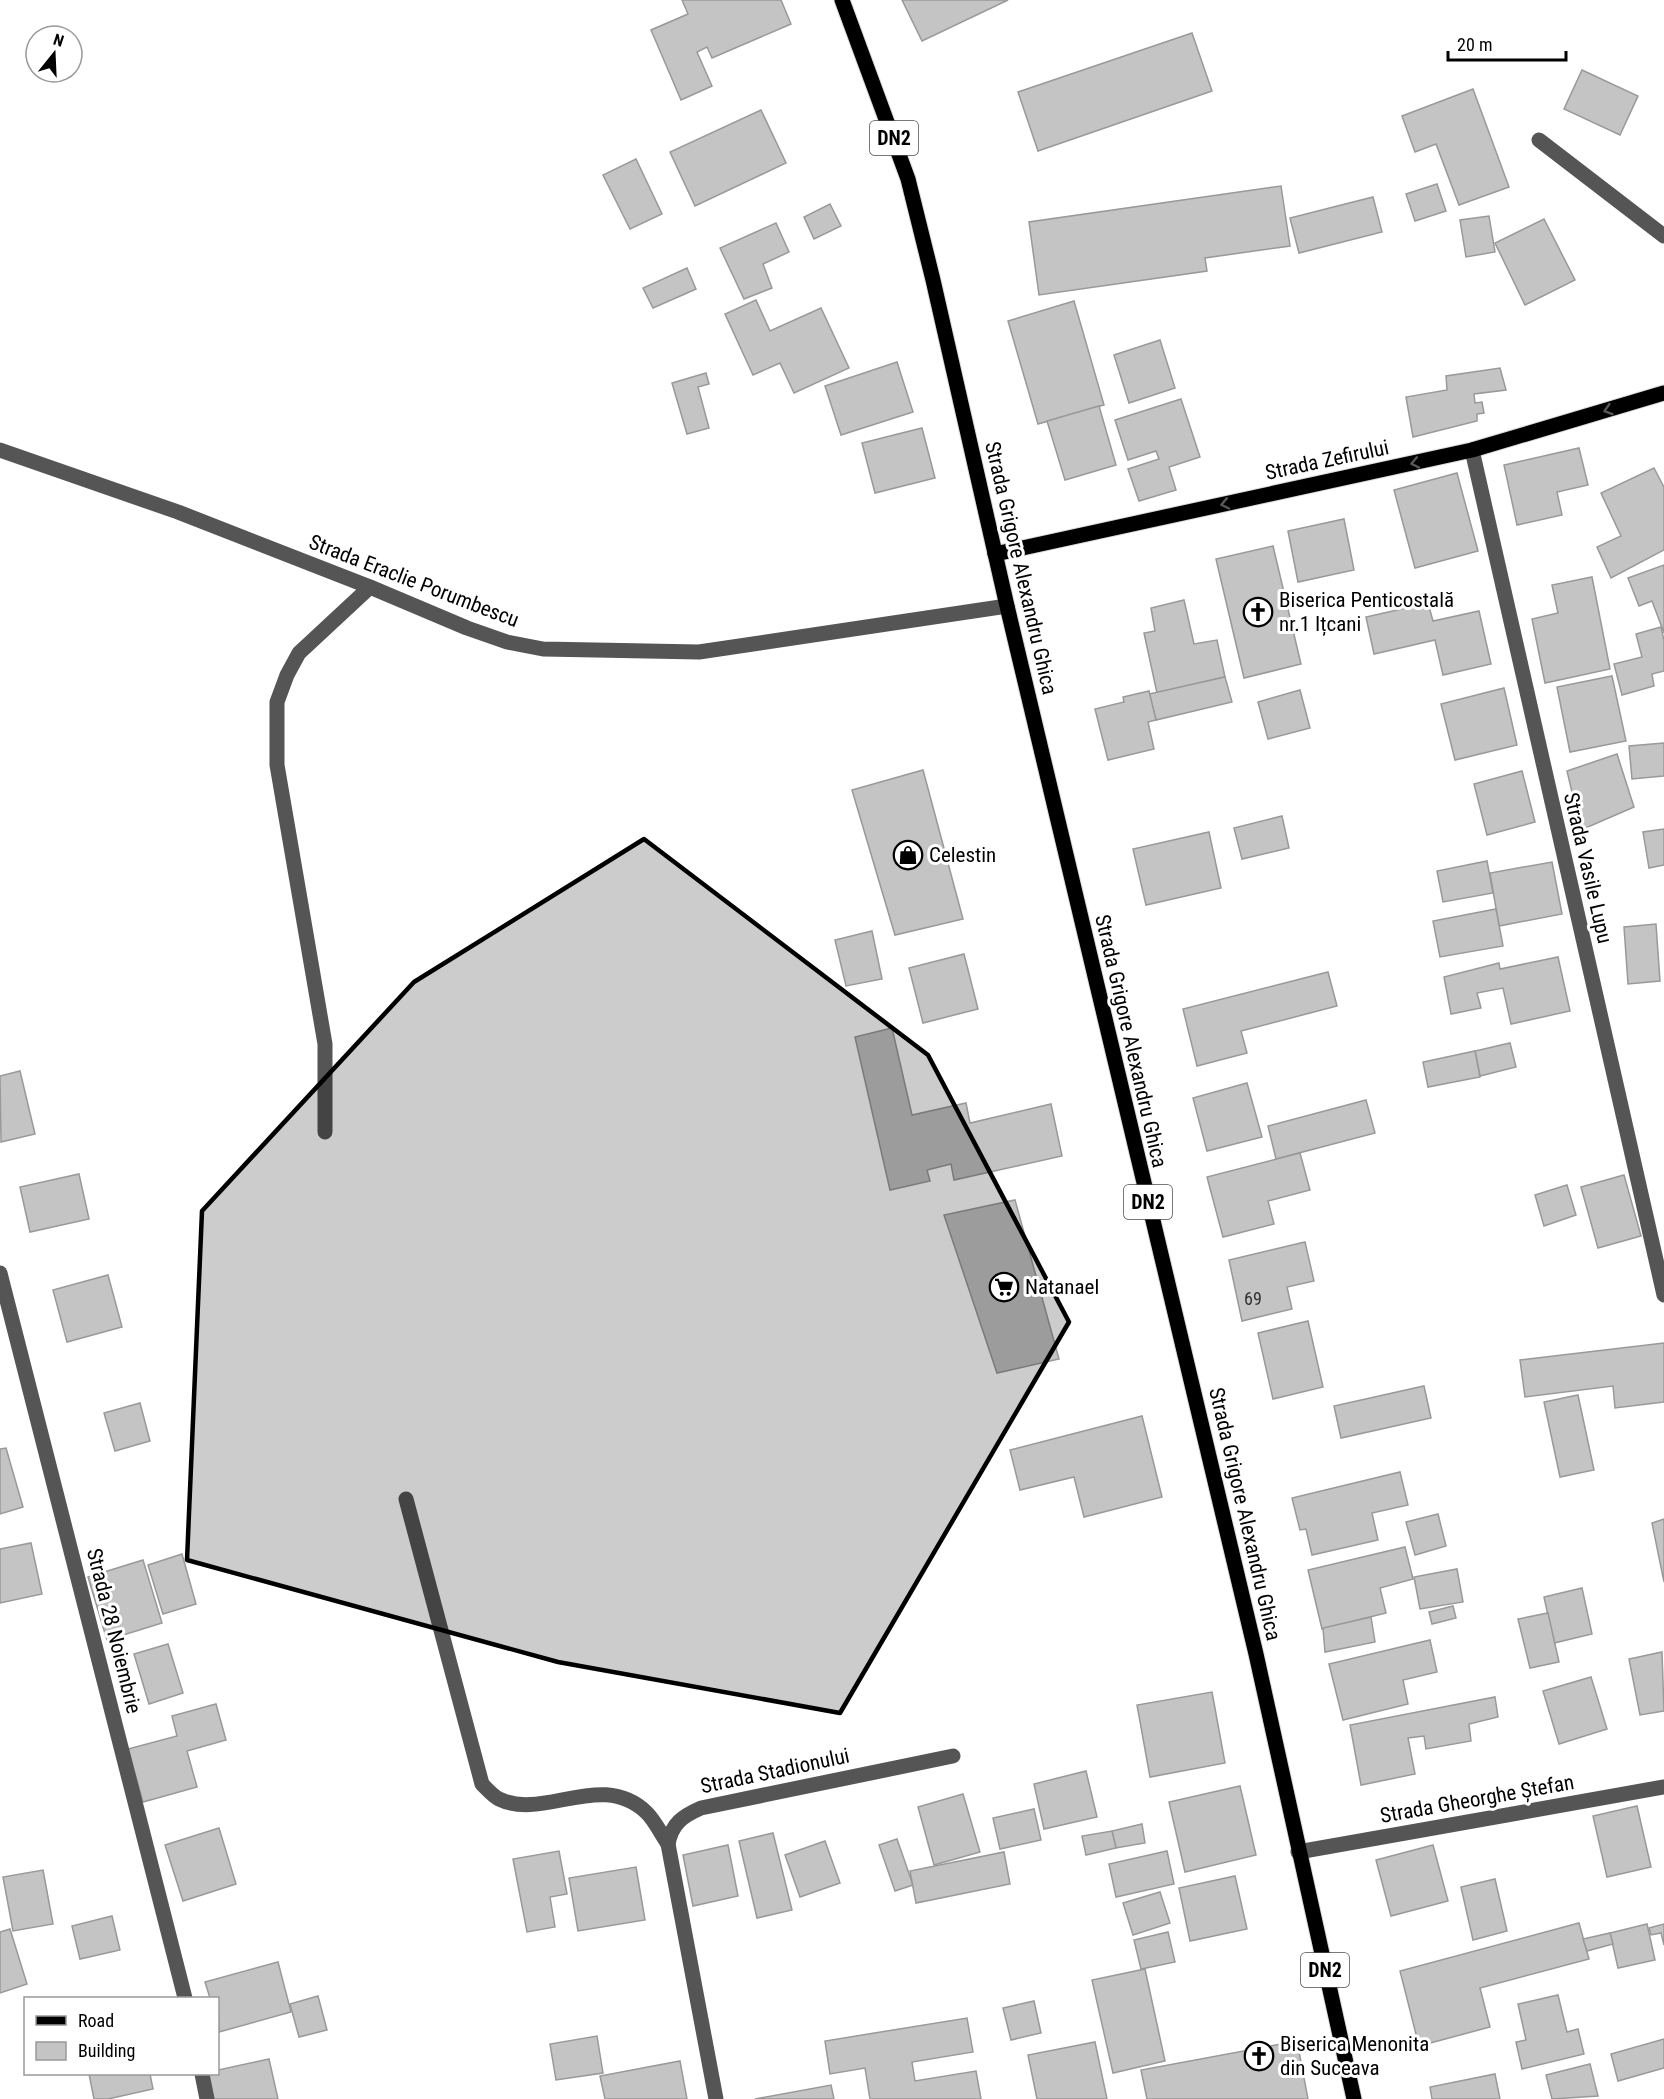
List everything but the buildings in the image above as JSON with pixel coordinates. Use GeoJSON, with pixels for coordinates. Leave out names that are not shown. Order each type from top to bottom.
{"type":"FeatureCollection","features":[{"type":"Feature","properties":{"kind":"main road","name":"Strada Grigore Alexandru Ghica"},"geometry":{"type":"LineString","coordinates":[[842,0],[908,179],[1221,1505],[1354,2099]]}},
{"type":"Feature","properties":{"kind":"main road","name":"Strada Zefirului"},"geometry":{"type":"LineString","coordinates":[[995,554],[1472,450],[1664,393]]}},
{"type":"Feature","properties":{"kind":"street"},"geometry":{"type":"LineString","coordinates":[[1539,140],[1664,236]]}},
{"type":"Feature","properties":{"kind":"street","name":"Strada Eraclie Porumbescu"},"geometry":{"type":"LineString","coordinates":[[0,450],[178,512],[507,642],[574,652],[699,652],[1007,606]]}},
{"type":"Feature","properties":{"kind":"street","name":"Strada Vasile Lupu"},"geometry":{"type":"LineString","coordinates":[[1472,450],[1664,1295]]}},
{"type":"Feature","properties":{"kind":"street"},"geometry":{"type":"LineString","coordinates":[[325,1132],[325,1044],[277,765],[277,702],[287,675],[299,653],[370,587]]}},
{"type":"Feature","properties":{"kind":"street","name":"Strada 28 Noiembrie"},"geometry":{"type":"LineString","coordinates":[[0,1274],[185,1997]]}},
{"type":"Feature","properties":{"kind":"street"},"geometry":{"type":"LineString","coordinates":[[406,1499],[482,1784],[498,1799],[518,1805],[606,1794],[631,1800],[648,1814],[668,1844],[716,2099]]}},
{"type":"Feature","properties":{"kind":"street","name":"Strada Stadionului"},"geometry":{"type":"LineString","coordinates":[[668,1844],[670,1830],[683,1816],[701,1808],[953,1756]]}},
{"type":"Feature","properties":{"kind":"street","name":"Strada Gheorghe Ștefan"},"geometry":{"type":"LineString","coordinates":[[1298,1852],[1664,1787]]}},
{"type":"Feature","properties":{"kind":"street"},"geometry":{"type":"LineString","coordinates":[[202,2075],[207,2099]]}},
{"type":"Feature","properties":{"kind":"highlighted area"},"geometry":{"type":"Polygon","coordinates":[[[644,839],[928,1055],[1069,1322],[840,1713],[558,1662],[187,1560],[202,1211],[414,982],[644,839]]]}},
{"type":"Feature","properties":{"kind":"place","name":"Biserica Penticostală nr.1 Ițcani"},"geometry":{"type":"Point","coordinates":[1258,612]}},
{"type":"Feature","properties":{"kind":"place","name":"Celestin"},"geometry":{"type":"Point","coordinates":[908,855]}},
{"type":"Feature","properties":{"kind":"place","name":"Natanael"},"geometry":{"type":"Point","coordinates":[1004,1287]}},
{"type":"Feature","properties":{"kind":"place","name":"Biserica Menonita din Suceava"},"geometry":{"type":"Point","coordinates":[1259,2056]}}]}
